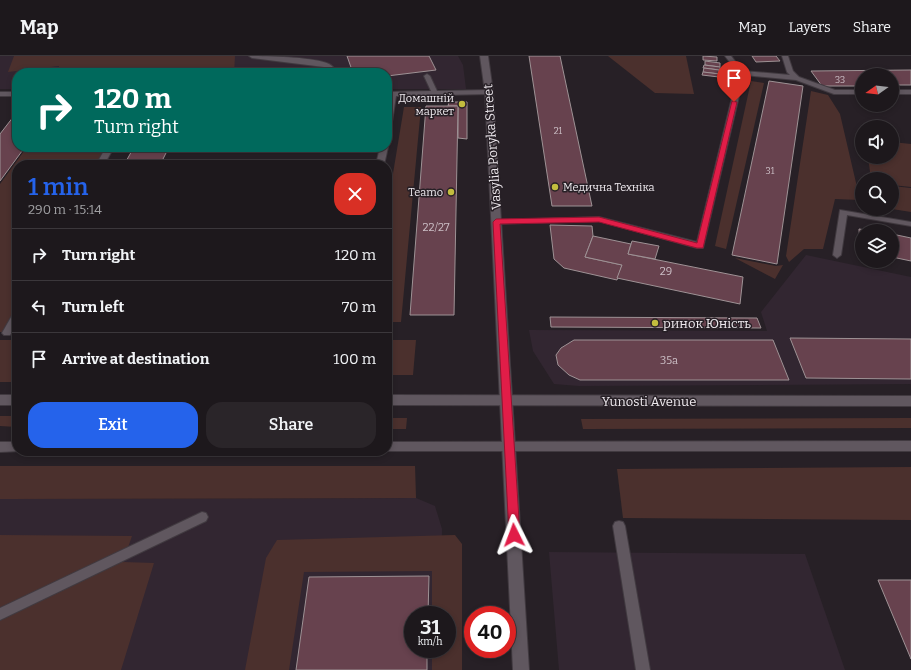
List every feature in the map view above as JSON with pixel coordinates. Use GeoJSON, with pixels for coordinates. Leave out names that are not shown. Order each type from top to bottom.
{"type":"FeatureCollection","features":[{"type":"Feature","properties":{"kind":"street","name":"Vasylia Poryka Street"},"geometry":{"type":"LineString","coordinates":[[484,56],[489,92],[521,670]]}},
{"type":"Feature","properties":{"kind":"street"},"geometry":{"type":"LineString","coordinates":[[0,400],[12,400]]}},
{"type":"Feature","properties":{"kind":"street","name":"Yunosti Avenue"},"geometry":{"type":"LineString","coordinates":[[392,400],[911,401]]}},
{"type":"Feature","properties":{"kind":"street"},"geometry":{"type":"LineString","coordinates":[[392,447],[911,446]]}},
{"type":"Feature","properties":{"kind":"street"},"geometry":{"type":"LineString","coordinates":[[0,447],[12,447]]}},
{"type":"Feature","properties":{"kind":"lane"},"geometry":{"type":"LineString","coordinates":[[252,56],[318,64],[329,68]]}},
{"type":"Feature","properties":{"kind":"lane"},"geometry":{"type":"LineString","coordinates":[[728,56],[741,73],[796,78],[834,92],[855,92]]}},
{"type":"Feature","properties":{"kind":"lane"},"geometry":{"type":"LineString","coordinates":[[785,56],[790,72],[796,78]]}},
{"type":"Feature","properties":{"kind":"lane"},"geometry":{"type":"LineString","coordinates":[[496,222],[599,219],[700,246],[741,73]]}},
{"type":"Feature","properties":{"kind":"lane"},"geometry":{"type":"LineString","coordinates":[[427,76],[435,93]]}},
{"type":"Feature","properties":{"kind":"lane"},"geometry":{"type":"LineString","coordinates":[[392,94],[489,92]]}},
{"type":"Feature","properties":{"kind":"lane"},"geometry":{"type":"LineString","coordinates":[[899,92],[911,92]]}},
{"type":"Feature","properties":{"kind":"lane"},"geometry":{"type":"LineString","coordinates":[[0,102],[3,94]]}},
{"type":"Feature","properties":{"kind":"lane"},"geometry":{"type":"LineString","coordinates":[[837,255],[843,212],[911,224]]}},
{"type":"Feature","properties":{"kind":"lane"},"geometry":{"type":"LineString","coordinates":[[7,333],[12,324]]}},
{"type":"Feature","properties":{"kind":"lane"},"geometry":{"type":"LineString","coordinates":[[0,614],[202,517]]}},
{"type":"Feature","properties":{"kind":"lane"},"geometry":{"type":"LineString","coordinates":[[619,526],[643,670]]}},
{"type":"Feature","properties":{"kind":"shaded area"},"geometry":{"type":"Polygon","coordinates":[[[0,56],[458,56],[463,65],[466,89],[392,89],[392,68],[12,68],[12,89],[0,89],[0,56]]]}},
{"type":"Feature","properties":{"kind":"shaded area"},"geometry":{"type":"Polygon","coordinates":[[[14,56],[235,56],[234,68],[58,68],[59,66],[42,68],[12,68],[12,72],[8,72],[14,56]]]}},
{"type":"Feature","properties":{"kind":"shaded area"},"geometry":{"type":"Polygon","coordinates":[[[608,56],[686,56],[694,94],[655,93],[608,56]]]}},
{"type":"Feature","properties":{"kind":"shaded area"},"geometry":{"type":"Polygon","coordinates":[[[751,81],[764,83],[726,249],[715,246],[751,81]]]}},
{"type":"Feature","properties":{"kind":"shaded area"},"geometry":{"type":"Polygon","coordinates":[[[811,91],[828,95],[840,114],[855,178],[855,200],[835,199],[823,249],[804,249],[789,262],[786,256],[811,91]]]}},
{"type":"Feature","properties":{"kind":"shaded area"},"geometry":{"type":"Polygon","coordinates":[[[404,107],[421,107],[401,322],[392,322],[392,180],[404,107]]]}},
{"type":"Feature","properties":{"kind":"shaded area"},"geometry":{"type":"Polygon","coordinates":[[[899,143],[911,144],[911,187],[899,186],[899,172],[870,172],[869,164],[899,164],[899,143]]]}},
{"type":"Feature","properties":{"kind":"shaded area"},"geometry":{"type":"Polygon","coordinates":[[[23,152],[106,152],[102,160],[18,160],[23,152]]]}},
{"type":"Feature","properties":{"kind":"shaded area"},"geometry":{"type":"Polygon","coordinates":[[[12,168],[12,321],[6,332],[0,332],[0,184],[12,168]]]}},
{"type":"Feature","properties":{"kind":"shaded area"},"geometry":{"type":"Polygon","coordinates":[[[899,187],[911,188],[911,212],[899,210],[899,187]]]}},
{"type":"Feature","properties":{"kind":"shaded area"},"geometry":{"type":"Polygon","coordinates":[[[806,255],[855,265],[855,268],[868,268],[911,277],[911,384],[579,386],[554,384],[533,351],[529,330],[767,331],[761,312],[806,255]]]}},
{"type":"Feature","properties":{"kind":"shaded area"},"geometry":{"type":"Polygon","coordinates":[[[735,258],[776,266],[783,265],[775,279],[735,258]]]}},
{"type":"Feature","properties":{"kind":"shaded area"},"geometry":{"type":"Polygon","coordinates":[[[0,340],[12,340],[12,382],[0,382],[0,340]]]}},
{"type":"Feature","properties":{"kind":"shaded area"},"geometry":{"type":"Polygon","coordinates":[[[392,340],[416,340],[413,375],[392,375],[392,340]]]}},
{"type":"Feature","properties":{"kind":"shaded area"},"geometry":{"type":"Polygon","coordinates":[[[0,416],[12,416],[12,427],[0,426],[0,416]]]}},
{"type":"Feature","properties":{"kind":"shaded area"},"geometry":{"type":"Polygon","coordinates":[[[392,418],[407,418],[406,429],[392,429],[392,418]]]}},
{"type":"Feature","properties":{"kind":"shaded area"},"geometry":{"type":"Polygon","coordinates":[[[911,418],[911,428],[583,429],[581,419],[911,418]]]}},
{"type":"Feature","properties":{"kind":"shaded area"},"geometry":{"type":"Polygon","coordinates":[[[0,466],[415,466],[416,498],[0,499],[0,466]]]}},
{"type":"Feature","properties":{"kind":"shaded area"},"geometry":{"type":"Polygon","coordinates":[[[911,467],[911,520],[623,518],[617,469],[911,467]]]}},
{"type":"Feature","properties":{"kind":"shaded area"},"geometry":{"type":"Polygon","coordinates":[[[416,498],[435,506],[442,529],[441,606],[404,606],[404,658],[440,658],[440,670],[0,670],[0,499],[416,498]]]}},
{"type":"Feature","properties":{"kind":"shaded area"},"geometry":{"type":"Polygon","coordinates":[[[0,535],[132,536],[123,562],[154,563],[121,670],[0,670],[0,535]]]}},
{"type":"Feature","properties":{"kind":"shaded area"},"geometry":{"type":"Polygon","coordinates":[[[455,535],[462,544],[462,670],[432,670],[432,658],[456,658],[456,606],[432,606],[432,571],[304,572],[289,670],[245,670],[266,558],[277,540],[455,535]]]}},
{"type":"Feature","properties":{"kind":"shaded area"},"geometry":{"type":"Polygon","coordinates":[[[549,552],[805,554],[845,670],[559,670],[549,552]]]}},
{"type":"Feature","properties":{"kind":"building"},"geometry":{"type":"Polygon","coordinates":[[[347,56],[429,56],[436,70],[392,75],[392,68],[351,68],[347,56]]]}},
{"type":"Feature","properties":{"kind":"building"},"geometry":{"type":"Polygon","coordinates":[[[529,56],[560,56],[592,206],[552,206],[529,56]]]}},
{"type":"Feature","properties":{"kind":"building"},"geometry":{"type":"Polygon","coordinates":[[[703,56],[717,57],[717,61],[703,60],[703,56]]]}},
{"type":"Feature","properties":{"kind":"building"},"geometry":{"type":"Polygon","coordinates":[[[752,56],[776,56],[780,61],[756,62],[752,56]]]}},
{"type":"Feature","properties":{"kind":"building"},"geometry":{"type":"Polygon","coordinates":[[[705,61],[720,63],[720,67],[705,65],[705,61]]]}},
{"type":"Feature","properties":{"kind":"building"},"geometry":{"type":"Polygon","coordinates":[[[704,65],[720,67],[720,70],[703,68],[704,65]]]}},
{"type":"Feature","properties":{"kind":"building"},"geometry":{"type":"Polygon","coordinates":[[[704,68],[719,70],[719,74],[703,72],[704,68]]]}},
{"type":"Feature","properties":{"kind":"building"},"geometry":{"type":"Polygon","coordinates":[[[899,70],[911,70],[911,85],[899,85],[899,70]]]}},
{"type":"Feature","properties":{"kind":"building"},"geometry":{"type":"Polygon","coordinates":[[[811,71],[855,71],[855,86],[822,86],[811,71]]]}},
{"type":"Feature","properties":{"kind":"building"},"geometry":{"type":"Polygon","coordinates":[[[703,72],[720,74],[719,77],[702,75],[703,72]]]}},
{"type":"Feature","properties":{"kind":"building"},"geometry":{"type":"Polygon","coordinates":[[[769,81],[803,86],[777,264],[732,255],[769,81]]]}},
{"type":"Feature","properties":{"kind":"building"},"geometry":{"type":"Polygon","coordinates":[[[449,102],[467,102],[467,139],[458,138],[458,106],[448,106],[449,102]]]}},
{"type":"Feature","properties":{"kind":"building"},"geometry":{"type":"Polygon","coordinates":[[[426,106],[458,106],[454,315],[410,315],[426,106]]]}},
{"type":"Feature","properties":{"kind":"building"},"geometry":{"type":"Polygon","coordinates":[[[12,118],[12,152],[21,152],[15,160],[12,160],[12,165],[0,181],[0,134],[12,118]]]}},
{"type":"Feature","properties":{"kind":"building"},"geometry":{"type":"Polygon","coordinates":[[[131,152],[166,152],[162,160],[127,160],[131,152]]]}},
{"type":"Feature","properties":{"kind":"building"},"geometry":{"type":"Polygon","coordinates":[[[550,225],[592,226],[593,236],[585,257],[622,265],[617,280],[564,268],[554,259],[550,225]]]}},
{"type":"Feature","properties":{"kind":"building"},"geometry":{"type":"Polygon","coordinates":[[[899,235],[911,238],[911,261],[899,258],[899,235]]]}},
{"type":"Feature","properties":{"kind":"building"},"geometry":{"type":"Polygon","coordinates":[[[593,236],[631,244],[628,254],[743,277],[740,304],[617,278],[622,265],[585,257],[593,236]]]}},
{"type":"Feature","properties":{"kind":"building"},"geometry":{"type":"Polygon","coordinates":[[[632,241],[659,246],[655,259],[628,254],[632,241]]]}},
{"type":"Feature","properties":{"kind":"building","name":"ринок Юність"},"geometry":{"type":"Polygon","coordinates":[[[550,317],[757,318],[761,328],[551,327],[550,317]]]}},
{"type":"Feature","properties":{"kind":"building"},"geometry":{"type":"Polygon","coordinates":[[[790,338],[911,339],[911,379],[806,378],[790,338]]]}},
{"type":"Feature","properties":{"kind":"building"},"geometry":{"type":"Polygon","coordinates":[[[574,340],[773,340],[789,380],[580,380],[569,375],[558,365],[556,355],[561,348],[574,340]]]}},
{"type":"Feature","properties":{"kind":"building"},"geometry":{"type":"Polygon","coordinates":[[[429,576],[428,606],[404,606],[404,658],[427,658],[427,670],[296,670],[309,577],[429,576]]]}},
{"type":"Feature","properties":{"kind":"building"},"geometry":{"type":"Polygon","coordinates":[[[878,580],[911,580],[911,659],[878,580]]]}},
{"type":"Feature","properties":{"kind":"place","name":"Домашній маркет"},"geometry":{"type":"Point","coordinates":[462,104]}},
{"type":"Feature","properties":{"kind":"place","name":"Медична Техніка"},"geometry":{"type":"Point","coordinates":[555,187]}},
{"type":"Feature","properties":{"kind":"place","name":"Teamo"},"geometry":{"type":"Point","coordinates":[451,192]}},
{"type":"Feature","properties":{"kind":"place","name":"ринок Юність"},"geometry":{"type":"Point","coordinates":[655,323]}},
{"type":"Feature","properties":{"kind":"route"},"geometry":{"type":"LineString","coordinates":[[514,535],[496,222],[599,219],[700,246],[734,102]]}}]}
